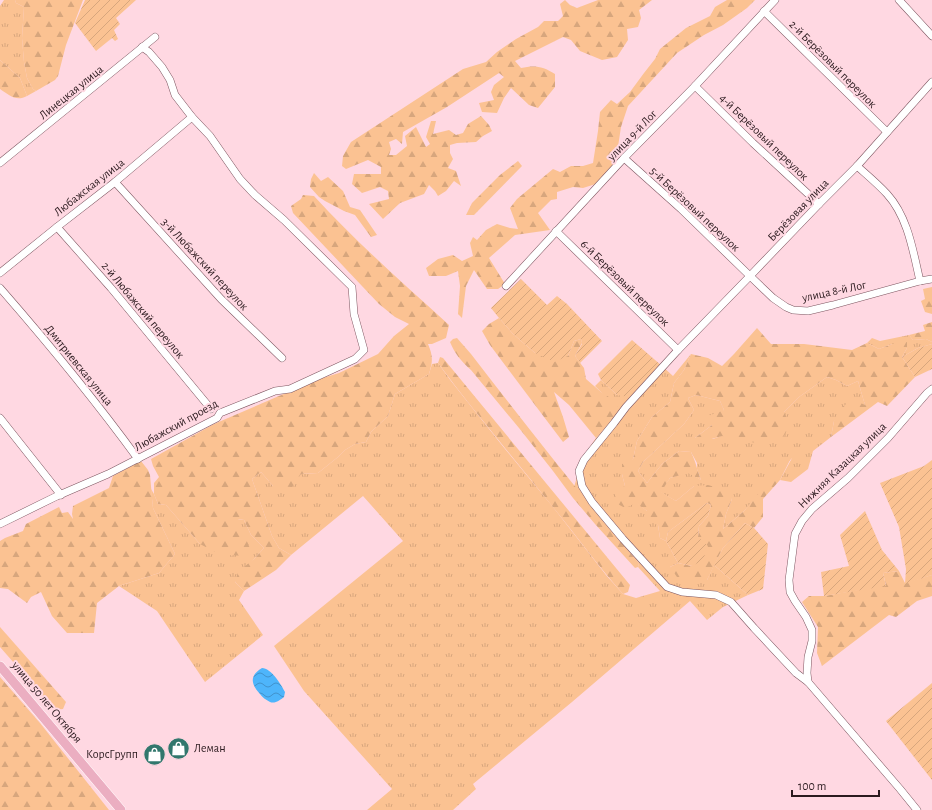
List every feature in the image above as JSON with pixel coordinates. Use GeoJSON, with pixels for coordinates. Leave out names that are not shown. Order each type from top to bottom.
{"type":"FeatureCollection","features":[{"type":"Feature","properties":{"kind":"main road","name":"улица 50 лет Октября"},"geometry":{"type":"LineString","coordinates":[[0,666],[120,810]]}},
{"type":"Feature","properties":{"kind":"street","name":"улица 9-й Лог"},"geometry":{"type":"LineString","coordinates":[[506,286],[624,158],[696,86],[775,0]]}},
{"type":"Feature","properties":{"kind":"street"},"geometry":{"type":"LineString","coordinates":[[899,0],[932,36]]}},
{"type":"Feature","properties":{"kind":"street","name":"2-й Берёзовый переулок"},"geometry":{"type":"LineString","coordinates":[[764,11],[887,132]]}},
{"type":"Feature","properties":{"kind":"street","name":"Линецкая улица"},"geometry":{"type":"LineString","coordinates":[[1,160],[155,37]]}},
{"type":"Feature","properties":{"kind":"street"},"geometry":{"type":"LineString","coordinates":[[142,47],[149,52],[162,67],[170,80],[175,95],[192,117]]}},
{"type":"Feature","properties":{"kind":"street","name":"Берёзовая улица"},"geometry":{"type":"LineString","coordinates":[[808,682],[796,673],[731,602],[716,595],[682,592],[667,587],[592,502],[582,486],[579,471],[584,460],[626,407],[678,350],[857,166],[932,82]]}},
{"type":"Feature","properties":{"kind":"street","name":"4-й Берёзовый переулок"},"geometry":{"type":"LineString","coordinates":[[696,86],[819,204]]}},
{"type":"Feature","properties":{"kind":"street","name":"Любажская улица"},"geometry":{"type":"LineString","coordinates":[[0,273],[115,182],[192,117]]}},
{"type":"Feature","properties":{"kind":"street","name":"Любажский проезд"},"geometry":{"type":"LineString","coordinates":[[0,524],[138,459],[217,418],[220,413],[275,391],[290,389],[355,359],[364,350],[354,314],[352,287],[240,179],[210,136],[192,117]]}},
{"type":"Feature","properties":{"kind":"street","name":"5-й Берёзовый переулок"},"geometry":{"type":"LineString","coordinates":[[624,158],[681,209],[750,276]]}},
{"type":"Feature","properties":{"kind":"street"},"geometry":{"type":"LineString","coordinates":[[857,166],[888,195],[898,210],[906,227],[911,243],[920,281]]}},
{"type":"Feature","properties":{"kind":"street","name":"3-й Любажский переулок"},"geometry":{"type":"LineString","coordinates":[[115,182],[221,298],[282,358]]}},
{"type":"Feature","properties":{"kind":"street","name":"2-й Любажский переулок"},"geometry":{"type":"LineString","coordinates":[[57,227],[111,288],[211,409]]}},
{"type":"Feature","properties":{"kind":"street","name":"6-й Берёзовый переулок"},"geometry":{"type":"LineString","coordinates":[[556,231],[678,350]]}},
{"type":"Feature","properties":{"kind":"street","name":"улица 8-й Лог"},"geometry":{"type":"LineString","coordinates":[[750,276],[786,307],[793,310],[808,311],[932,279]]}},
{"type":"Feature","properties":{"kind":"street","name":"Дмитриевская улица"},"geometry":{"type":"LineString","coordinates":[[0,288],[67,367],[138,459]]}},
{"type":"Feature","properties":{"kind":"street","name":"Нижняя Казацкая улица"},"geometry":{"type":"LineString","coordinates":[[808,682],[808,657],[812,641],[812,630],[806,617],[794,601],[790,592],[789,580],[795,534],[802,521],[812,509],[848,478],[888,438],[932,389]]}},
{"type":"Feature","properties":{"kind":"street"},"geometry":{"type":"LineString","coordinates":[[0,418],[61,495]]}},
{"type":"Feature","properties":{"kind":"street"},"geometry":{"type":"LineString","coordinates":[[808,682],[900,789],[916,810]]}},
{"type":"Feature","properties":{"kind":"green space"},"geometry":{"type":"Polygon","coordinates":[[[4,0],[15,0],[16,3],[24,7],[22,38],[24,62],[27,78],[33,89],[36,91],[27,96],[20,78],[0,60],[0,6],[4,0]]]}},
{"type":"Feature","properties":{"kind":"green space"},"geometry":{"type":"Polygon","coordinates":[[[15,0],[83,0],[66,45],[58,76],[55,80],[36,91],[33,89],[27,78],[24,62],[22,38],[24,7],[16,3],[15,0]]]}},
{"type":"Feature","properties":{"kind":"green space"},"geometry":{"type":"Polygon","coordinates":[[[85,0],[136,0],[116,18],[120,24],[114,30],[118,39],[115,41],[112,38],[96,51],[75,23],[85,0]]]}},
{"type":"Feature","properties":{"kind":"green space"},"geometry":{"type":"Polygon","coordinates":[[[565,0],[570,5],[577,8],[598,0],[652,0],[639,10],[641,18],[638,27],[627,29],[628,40],[617,57],[602,60],[580,51],[571,40],[563,37],[515,61],[521,68],[538,67],[555,74],[555,87],[538,108],[529,105],[511,88],[504,98],[497,113],[482,112],[479,103],[494,100],[491,92],[494,85],[504,77],[499,73],[447,107],[403,132],[402,144],[396,139],[389,142],[391,149],[389,155],[396,155],[407,146],[405,136],[416,127],[426,147],[430,144],[426,137],[431,121],[436,121],[433,134],[449,130],[456,135],[463,133],[468,124],[481,116],[492,131],[476,142],[450,145],[450,153],[453,159],[448,168],[456,171],[461,186],[454,181],[446,191],[438,196],[429,185],[424,194],[400,203],[383,219],[369,204],[389,199],[388,191],[380,187],[362,193],[352,184],[354,174],[381,174],[381,167],[368,160],[346,169],[342,166],[343,156],[351,142],[463,69],[486,62],[497,52],[516,39],[538,27],[544,21],[558,21],[563,16],[560,4],[565,0]]]}},
{"type":"Feature","properties":{"kind":"green space"},"geometry":{"type":"Polygon","coordinates":[[[727,0],[755,0],[747,8],[723,25],[704,35],[677,53],[628,106],[621,127],[616,160],[602,182],[583,188],[573,187],[557,192],[557,199],[551,200],[538,213],[550,230],[515,235],[489,258],[505,284],[498,289],[487,289],[474,270],[466,286],[462,318],[458,314],[460,286],[458,271],[446,276],[429,276],[426,268],[438,259],[453,255],[462,261],[473,256],[470,243],[473,237],[477,240],[486,230],[497,224],[518,229],[510,208],[517,199],[553,169],[560,172],[571,166],[583,166],[593,163],[600,112],[611,100],[617,104],[630,92],[655,59],[660,49],[686,28],[710,16],[715,7],[727,0]]]}},
{"type":"Feature","properties":{"kind":"green space"},"geometry":{"type":"Polygon","coordinates":[[[0,60],[20,78],[27,96],[23,98],[16,98],[0,89],[0,60]]]}},
{"type":"Feature","properties":{"kind":"green space"},"geometry":{"type":"Polygon","coordinates":[[[518,161],[522,166],[474,215],[466,215],[472,203],[500,175],[518,161]]]}},
{"type":"Feature","properties":{"kind":"green space"},"geometry":{"type":"Polygon","coordinates":[[[314,173],[321,181],[328,177],[343,191],[350,207],[360,210],[377,235],[371,237],[355,215],[344,211],[319,197],[310,187],[311,179],[314,173]]]}},
{"type":"Feature","properties":{"kind":"green space"},"geometry":{"type":"Polygon","coordinates":[[[303,195],[314,196],[363,246],[449,325],[446,338],[432,344],[428,344],[432,359],[429,374],[395,394],[388,416],[371,432],[366,442],[355,444],[345,450],[318,473],[301,474],[292,487],[273,486],[261,472],[252,479],[272,536],[279,548],[291,555],[276,570],[244,591],[235,582],[238,572],[254,559],[264,548],[251,535],[244,520],[238,519],[253,556],[221,555],[200,544],[166,505],[158,504],[154,494],[154,483],[159,477],[151,459],[214,424],[316,380],[339,373],[378,354],[394,336],[409,324],[395,317],[379,304],[293,213],[291,206],[301,199],[303,195]]]}},
{"type":"Feature","properties":{"kind":"green space"},"geometry":{"type":"Polygon","coordinates":[[[521,279],[547,305],[557,296],[567,304],[602,341],[580,363],[575,356],[582,344],[581,339],[574,341],[568,356],[554,362],[535,353],[513,334],[491,308],[521,279]]]}},
{"type":"Feature","properties":{"kind":"green space"},"geometry":{"type":"Polygon","coordinates":[[[932,287],[932,314],[925,312],[921,301],[925,299],[923,289],[932,287]]]}},
{"type":"Feature","properties":{"kind":"green space"},"geometry":{"type":"Polygon","coordinates":[[[499,318],[513,334],[535,353],[568,356],[574,341],[581,339],[582,343],[575,356],[584,368],[586,379],[601,392],[615,401],[620,412],[596,438],[569,405],[554,392],[569,437],[563,442],[490,345],[482,331],[489,324],[499,318]]]}},
{"type":"Feature","properties":{"kind":"green space"},"geometry":{"type":"Polygon","coordinates":[[[932,322],[932,342],[926,339],[913,340],[909,335],[925,331],[923,325],[932,322]]]}},
{"type":"Feature","properties":{"kind":"green space"},"geometry":{"type":"Polygon","coordinates":[[[757,328],[771,344],[804,344],[852,350],[867,343],[879,349],[892,344],[907,342],[907,348],[902,357],[915,377],[887,406],[878,402],[831,437],[834,421],[840,408],[854,400],[865,405],[858,381],[847,386],[827,377],[799,397],[784,412],[790,426],[783,437],[756,443],[722,436],[698,443],[695,438],[712,425],[708,416],[724,410],[720,401],[696,395],[688,398],[694,410],[684,424],[643,462],[638,471],[647,483],[662,464],[679,451],[691,452],[701,480],[688,473],[670,478],[661,492],[676,501],[694,486],[708,485],[725,490],[732,499],[726,514],[723,529],[744,511],[779,468],[792,456],[780,480],[763,499],[763,517],[754,528],[745,523],[723,548],[707,580],[698,582],[677,577],[670,567],[678,563],[692,566],[699,526],[708,516],[711,505],[707,503],[668,532],[666,541],[660,538],[658,525],[646,520],[647,511],[636,503],[625,508],[616,503],[616,491],[625,486],[622,474],[622,464],[633,459],[637,441],[652,417],[670,402],[674,383],[684,370],[691,354],[708,358],[722,366],[757,328]]]}},
{"type":"Feature","properties":{"kind":"green space"},"geometry":{"type":"Polygon","coordinates":[[[909,335],[913,340],[926,339],[932,342],[932,344],[918,348],[902,357],[907,348],[892,344],[879,349],[867,343],[872,338],[880,341],[909,335]]]}},
{"type":"Feature","properties":{"kind":"green space"},"geometry":{"type":"Polygon","coordinates":[[[457,338],[617,538],[639,563],[638,567],[635,568],[595,524],[519,428],[471,370],[464,364],[450,342],[457,338]]]}},
{"type":"Feature","properties":{"kind":"green space"},"geometry":{"type":"Polygon","coordinates":[[[632,340],[662,366],[634,398],[617,395],[601,380],[598,374],[632,340]]]}},
{"type":"Feature","properties":{"kind":"green space"},"geometry":{"type":"Polygon","coordinates":[[[932,344],[932,369],[915,377],[902,357],[918,348],[932,344]]]}},
{"type":"Feature","properties":{"kind":"green space"},"geometry":{"type":"Polygon","coordinates":[[[691,354],[684,370],[674,383],[670,402],[652,417],[637,441],[633,459],[622,474],[625,486],[636,502],[647,511],[658,525],[660,538],[666,541],[678,563],[670,567],[707,580],[714,565],[748,595],[723,607],[707,620],[690,601],[473,784],[476,789],[453,810],[367,810],[392,789],[304,691],[274,646],[403,541],[363,496],[291,555],[279,548],[272,536],[252,479],[261,472],[273,486],[301,474],[318,473],[345,450],[355,444],[366,442],[371,432],[388,416],[395,394],[429,374],[432,364],[438,363],[606,575],[623,594],[636,598],[660,591],[638,567],[639,563],[574,487],[583,457],[596,438],[620,412],[595,386],[601,380],[617,395],[662,366],[673,376],[691,354]]]}},
{"type":"Feature","properties":{"kind":"green space"},"geometry":{"type":"Polygon","coordinates":[[[440,357],[443,358],[630,585],[628,592],[623,594],[480,417],[438,363],[440,357]]]}},
{"type":"Feature","properties":{"kind":"green space"},"geometry":{"type":"Polygon","coordinates":[[[827,377],[847,386],[858,381],[865,405],[834,421],[831,437],[813,451],[808,469],[791,482],[780,480],[792,458],[744,511],[723,529],[726,514],[732,499],[694,486],[676,501],[660,492],[670,478],[688,472],[701,480],[697,469],[697,463],[691,452],[679,451],[662,464],[647,483],[638,471],[643,462],[684,424],[694,410],[688,398],[696,395],[720,401],[724,410],[712,425],[695,438],[713,439],[784,412],[799,397],[827,377]]]}},
{"type":"Feature","properties":{"kind":"green space"},"geometry":{"type":"Polygon","coordinates":[[[932,460],[932,575],[905,584],[906,569],[899,527],[880,483],[924,466],[932,460]]]}},
{"type":"Feature","properties":{"kind":"green space"},"geometry":{"type":"Polygon","coordinates":[[[141,461],[150,475],[153,508],[175,554],[159,573],[119,586],[97,603],[94,633],[67,633],[52,616],[41,592],[31,597],[27,603],[8,589],[0,588],[0,541],[23,531],[26,524],[59,507],[62,513],[68,512],[73,519],[73,506],[109,488],[113,476],[141,461]]]}},
{"type":"Feature","properties":{"kind":"green space"},"geometry":{"type":"Polygon","coordinates":[[[151,489],[158,504],[166,505],[200,544],[237,519],[244,520],[251,535],[264,548],[235,582],[244,591],[239,600],[263,635],[205,682],[157,611],[119,586],[159,573],[175,554],[153,508],[151,489]]]}},
{"type":"Feature","properties":{"kind":"green space"},"geometry":{"type":"Polygon","coordinates":[[[707,503],[711,505],[708,516],[699,526],[698,537],[708,546],[703,560],[692,566],[678,563],[666,541],[668,532],[707,503]]]}},
{"type":"Feature","properties":{"kind":"green space"},"geometry":{"type":"Polygon","coordinates":[[[865,511],[882,550],[899,571],[883,573],[886,586],[824,596],[821,572],[849,566],[840,535],[865,511]]]}},
{"type":"Feature","properties":{"kind":"green space"},"geometry":{"type":"Polygon","coordinates":[[[745,523],[754,528],[768,544],[763,589],[748,595],[714,565],[723,548],[745,523]]]}},
{"type":"Feature","properties":{"kind":"green space"},"geometry":{"type":"Polygon","coordinates":[[[899,571],[905,583],[932,575],[932,596],[917,601],[896,617],[889,615],[822,666],[817,653],[818,627],[802,602],[809,596],[824,596],[886,585],[883,573],[899,571]]]}},
{"type":"Feature","properties":{"kind":"green space"},"geometry":{"type":"Polygon","coordinates":[[[0,627],[66,702],[63,709],[55,710],[0,647],[0,627]]]}},
{"type":"Feature","properties":{"kind":"green space"},"geometry":{"type":"Polygon","coordinates":[[[0,677],[40,723],[109,810],[0,810],[0,677]]]}},
{"type":"Feature","properties":{"kind":"green space"},"geometry":{"type":"Polygon","coordinates":[[[932,683],[932,780],[886,721],[932,683]]]}},
{"type":"Feature","properties":{"kind":"water"},"geometry":{"type":"Polygon","coordinates":[[[262,668],[272,673],[285,692],[284,697],[277,701],[270,702],[257,690],[253,683],[253,677],[262,668]]]}},
{"type":"Feature","properties":{"kind":"place","name":"Леман"},"geometry":{"type":"Point","coordinates":[178,748]}},
{"type":"Feature","properties":{"kind":"place","name":"КорсГрупп"},"geometry":{"type":"Point","coordinates":[154,754]}}]}
